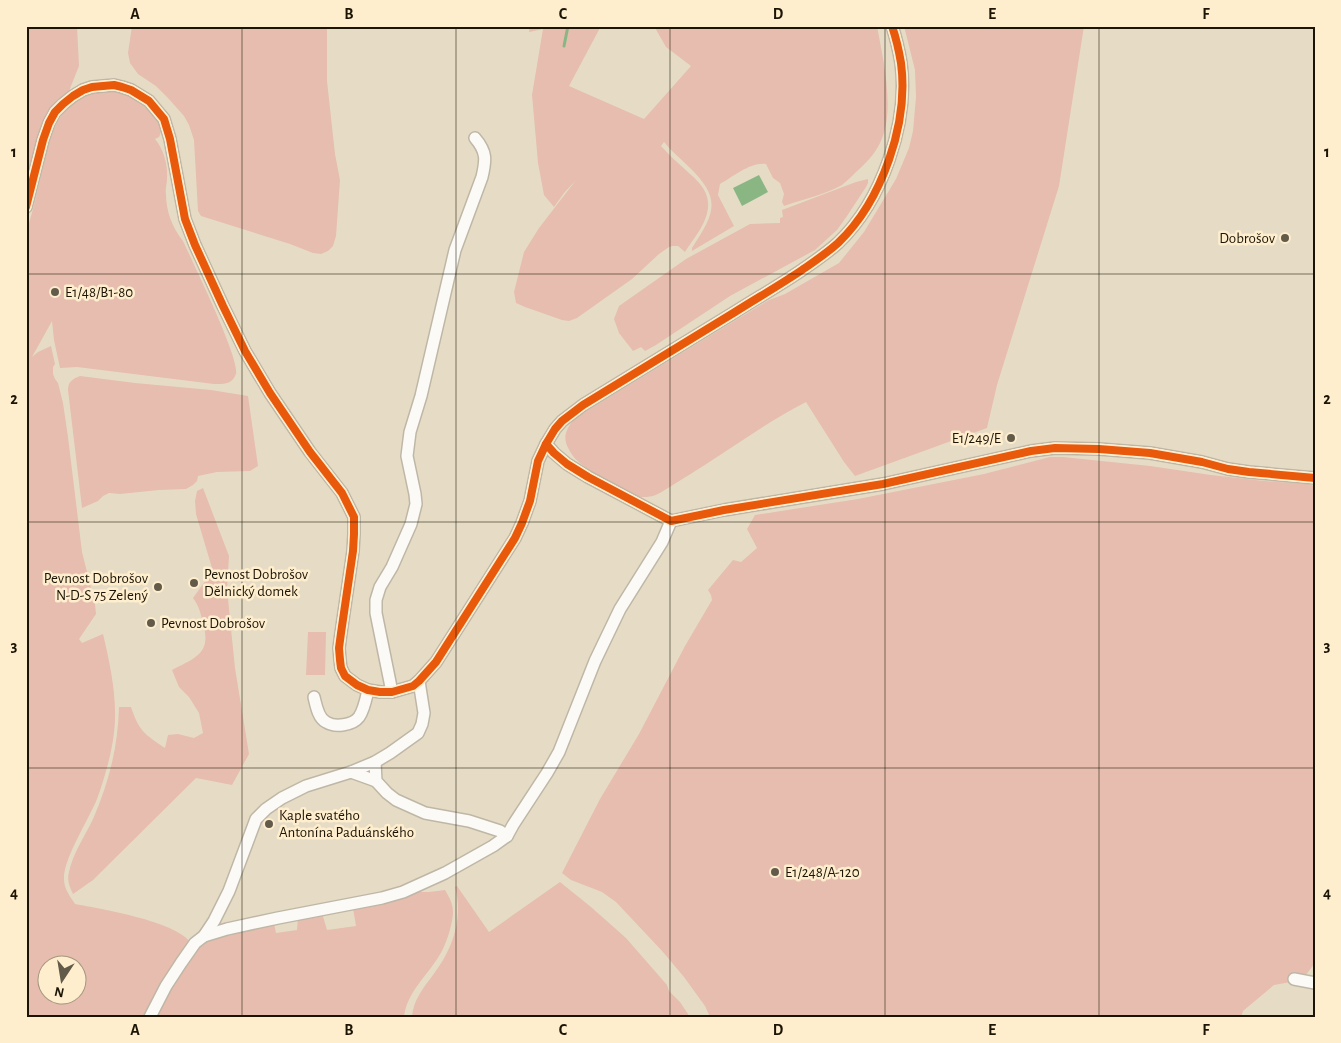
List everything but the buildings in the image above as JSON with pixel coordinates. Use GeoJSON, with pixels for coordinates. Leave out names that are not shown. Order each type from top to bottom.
{"type":"FeatureCollection","features":[{"type":"Feature","properties":{"kind":"street"},"geometry":{"type":"LineString","coordinates":[[26,207],[43,140],[49,124],[55,112],[73,96],[92,87],[114,85],[122,87],[149,101],[164,120],[170,139],[185,219],[223,306],[266,387],[310,452],[342,493],[354,518],[353,551],[341,632],[341,668],[346,676],[357,685],[368,690],[392,692],[413,686],[436,662],[515,538],[527,511],[538,461],[555,429],[571,414],[789,279],[826,254],[850,230],[865,210],[881,181],[893,149],[901,108],[902,90],[901,64],[892,26]]}},
{"type":"Feature","properties":{"kind":"street"},"geometry":{"type":"LineString","coordinates":[[392,692],[376,613],[376,600],[380,586],[392,566],[411,524],[416,504],[407,456],[410,432],[427,372],[455,250],[482,177],[485,158],[484,151],[475,138]]}},
{"type":"Feature","properties":{"kind":"street"},"geometry":{"type":"LineString","coordinates":[[546,444],[567,464],[588,477],[671,521],[724,510],[883,484],[1031,451],[1054,448],[1150,453],[1235,470],[1315,478]]}},
{"type":"Feature","properties":{"kind":"street"},"geometry":{"type":"LineString","coordinates":[[204,936],[226,929],[382,898],[403,892],[444,873],[493,846],[507,836],[559,752],[595,661],[620,609],[662,542],[671,521]]}},
{"type":"Feature","properties":{"kind":"street"},"geometry":{"type":"LineString","coordinates":[[150,1017],[166,986],[181,963],[214,921],[229,891],[256,820],[282,798],[306,786],[351,772],[375,762],[418,732],[424,713],[419,681]]}},
{"type":"Feature","properties":{"kind":"street"},"geometry":{"type":"LineString","coordinates":[[314,697],[319,714],[325,722],[344,725],[352,723],[361,715],[368,690]]}},
{"type":"Feature","properties":{"kind":"street"},"geometry":{"type":"LineString","coordinates":[[375,762],[376,781]]}},
{"type":"Feature","properties":{"kind":"street"},"geometry":{"type":"LineString","coordinates":[[351,772],[376,781],[387,793],[409,807],[425,813],[469,821],[500,831],[507,836]]}},
{"type":"Feature","properties":{"kind":"street"},"geometry":{"type":"LineString","coordinates":[[1294,979],[1315,983]]}},
{"type":"Feature","properties":{"kind":"shaded area"},"geometry":{"type":"Polygon","coordinates":[[[26,26],[77,26],[79,66],[69,91],[50,108],[43,121],[26,181],[26,26]]]}},
{"type":"Feature","properties":{"kind":"shaded area"},"geometry":{"type":"Polygon","coordinates":[[[132,26],[327,26],[327,81],[335,154],[340,180],[336,236],[333,246],[328,251],[321,254],[313,253],[201,216],[198,211],[194,140],[189,125],[184,116],[168,98],[156,86],[138,74],[130,63],[128,53],[132,26]]]}},
{"type":"Feature","properties":{"kind":"shaded area"},"geometry":{"type":"Polygon","coordinates":[[[530,26],[601,26],[569,86],[644,119],[691,66],[666,47],[654,26],[877,26],[887,85],[888,101],[885,130],[873,155],[848,180],[842,185],[813,197],[784,206],[782,202],[784,194],[780,183],[773,178],[766,164],[754,165],[720,184],[718,195],[734,226],[692,251],[710,215],[711,197],[700,178],[664,142],[661,146],[703,188],[708,203],[702,226],[685,252],[678,246],[669,247],[632,279],[577,318],[569,321],[562,320],[516,303],[514,292],[524,252],[539,228],[576,180],[554,207],[544,195],[538,163],[532,95],[543,29],[529,32],[530,26]]]}},
{"type":"Feature","properties":{"kind":"shaded area"},"geometry":{"type":"Polygon","coordinates":[[[904,26],[1084,26],[1059,186],[997,385],[987,428],[855,476],[806,402],[653,496],[641,497],[635,495],[605,480],[585,467],[573,456],[565,437],[568,428],[575,418],[769,300],[785,294],[839,263],[864,232],[896,179],[909,148],[913,131],[916,97],[915,70],[904,26]]]}},
{"type":"Feature","properties":{"kind":"shaded area"},"geometry":{"type":"Polygon","coordinates":[[[114,91],[129,96],[148,110],[160,125],[160,136],[155,139],[161,148],[166,163],[168,213],[196,268],[223,330],[231,349],[236,374],[230,382],[214,384],[77,367],[60,368],[52,321],[32,357],[51,346],[55,364],[53,374],[58,383],[63,403],[82,552],[96,614],[79,639],[82,643],[103,634],[115,700],[115,727],[106,770],[97,799],[68,861],[64,879],[65,886],[75,904],[155,922],[183,935],[191,943],[145,1017],[26,1017],[26,232],[48,149],[57,123],[72,104],[83,97],[114,91]]]}},
{"type":"Feature","properties":{"kind":"shaded area"},"geometry":{"type":"Polygon","coordinates":[[[759,175],[768,192],[742,206],[733,188],[759,175]]]}},
{"type":"Feature","properties":{"kind":"shaded area"},"geometry":{"type":"Polygon","coordinates":[[[868,179],[866,187],[837,230],[815,250],[730,296],[645,351],[641,347],[633,351],[619,333],[614,319],[619,306],[686,259],[750,224],[780,223],[780,218],[783,217],[782,210],[868,179]]]}},
{"type":"Feature","properties":{"kind":"shaded area"},"geometry":{"type":"Polygon","coordinates":[[[80,376],[211,390],[248,396],[258,466],[250,471],[217,472],[198,476],[197,481],[186,489],[120,494],[109,493],[98,501],[82,508],[68,390],[71,381],[80,376]]]}},
{"type":"Feature","properties":{"kind":"shaded area"},"geometry":{"type":"Polygon","coordinates":[[[1050,457],[1150,466],[1211,475],[1315,486],[1315,963],[1302,980],[1274,985],[1243,1011],[1241,1017],[710,1017],[705,1006],[684,977],[616,902],[602,892],[571,880],[562,873],[600,799],[639,734],[685,646],[712,600],[708,590],[733,560],[741,562],[757,548],[747,529],[755,515],[858,499],[984,474],[1050,457]]]}},
{"type":"Feature","properties":{"kind":"shaded area"},"geometry":{"type":"Polygon","coordinates":[[[203,488],[229,556],[227,589],[235,668],[249,754],[232,785],[196,778],[93,880],[73,894],[68,878],[69,872],[76,851],[93,819],[104,792],[115,750],[119,707],[131,707],[143,731],[165,748],[168,735],[178,734],[194,738],[203,733],[199,713],[189,697],[179,687],[172,670],[200,653],[205,642],[201,613],[193,598],[212,568],[196,514],[195,501],[197,491],[203,488]]]}},
{"type":"Feature","properties":{"kind":"shaded area"},"geometry":{"type":"Polygon","coordinates":[[[308,632],[326,632],[325,675],[306,675],[308,632]]]}},
{"type":"Feature","properties":{"kind":"shaded area"},"geometry":{"type":"Polygon","coordinates":[[[560,882],[626,938],[667,985],[669,991],[680,1002],[690,1017],[412,1017],[416,1000],[451,945],[458,911],[455,887],[457,886],[489,932],[560,882]]]}},
{"type":"Feature","properties":{"kind":"shaded area"},"geometry":{"type":"Polygon","coordinates":[[[445,890],[453,909],[449,934],[439,956],[413,992],[404,1017],[154,1017],[185,964],[209,938],[274,923],[276,933],[297,930],[298,918],[322,913],[327,930],[356,926],[353,908],[411,892],[445,890]]]}},
{"type":"Feature","properties":{"kind":"waterway"},"geometry":{"type":"LineString","coordinates":[[564,46],[568,26]]}},
{"type":"Feature","properties":{"kind":"cycle path"},"geometry":{"type":"LineString","coordinates":[[26,207],[49,123],[55,112],[73,96],[92,87],[114,85],[122,87],[149,101],[164,119],[170,139],[185,219],[223,306],[245,351],[270,393],[310,452],[342,493],[354,517],[353,551],[339,648],[341,668],[345,676],[357,685],[368,690],[392,692],[413,686],[436,662],[515,538],[530,501],[538,461],[546,444],[562,421],[583,405],[802,270],[834,247],[854,226],[868,206],[889,160],[901,111],[901,63],[892,26]]}},
{"type":"Feature","properties":{"kind":"cycle path"},"geometry":{"type":"LineString","coordinates":[[546,444],[567,464],[588,477],[671,521],[724,510],[883,484],[1031,451],[1055,448],[1150,453],[1202,462],[1228,469],[1315,478]]}},
{"type":"Feature","properties":{"kind":"place","name":"Dobrošov"},"geometry":{"type":"Point","coordinates":[1285,238]}},
{"type":"Feature","properties":{"kind":"place","name":"E1/48/B1-80"},"geometry":{"type":"Point","coordinates":[55,292]}},
{"type":"Feature","properties":{"kind":"place","name":"E1/249/E"},"geometry":{"type":"Point","coordinates":[1011,438]}},
{"type":"Feature","properties":{"kind":"place","name":"Pevnost Dobrošov Dělnický domek"},"geometry":{"type":"Point","coordinates":[194,583]}},
{"type":"Feature","properties":{"kind":"place","name":"Pevnost Dobrošov N-D-S 75 Zelený"},"geometry":{"type":"Point","coordinates":[158,587]}},
{"type":"Feature","properties":{"kind":"place","name":"Pevnost Dobrošov"},"geometry":{"type":"Point","coordinates":[151,623]}},
{"type":"Feature","properties":{"kind":"place","name":"Kaple svatého Antonína Paduánského"},"geometry":{"type":"Point","coordinates":[269,824]}},
{"type":"Feature","properties":{"kind":"place","name":"E1/248/A-120"},"geometry":{"type":"Point","coordinates":[775,872]}}]}
